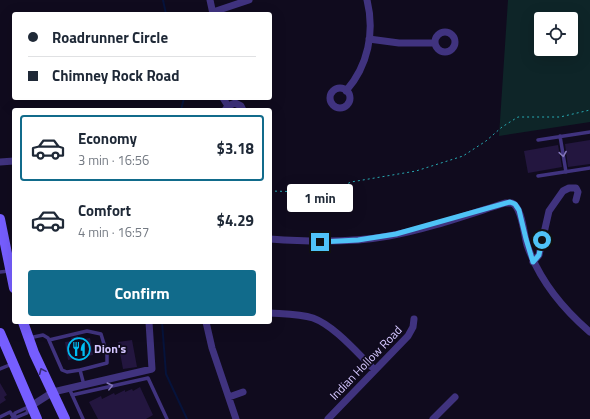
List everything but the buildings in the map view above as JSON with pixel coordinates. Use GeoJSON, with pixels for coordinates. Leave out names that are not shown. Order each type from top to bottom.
{"type":"FeatureCollection","features":[{"type":"Feature","properties":{"kind":"main road"},"geometry":{"type":"LineString","coordinates":[[0,219],[12,270]]}},
{"type":"Feature","properties":{"kind":"main road"},"geometry":{"type":"LineString","coordinates":[[24,324],[28,338],[65,419]]}},
{"type":"Feature","properties":{"kind":"main road"},"geometry":{"type":"LineString","coordinates":[[0,333],[29,407],[37,419]]}},
{"type":"Feature","properties":{"kind":"street"},"geometry":{"type":"LineString","coordinates":[[210,0],[213,12]]}},
{"type":"Feature","properties":{"kind":"street"},"geometry":{"type":"LineString","coordinates":[[216,12],[249,0]]}},
{"type":"Feature","properties":{"kind":"street"},"geometry":{"type":"LineString","coordinates":[[346,91],[361,68],[369,39],[370,21],[367,0]]}},
{"type":"Feature","properties":{"kind":"street"},"geometry":{"type":"LineString","coordinates":[[369,39],[399,43],[435,43]]}},
{"type":"Feature","properties":{"kind":"street"},"geometry":{"type":"LineString","coordinates":[[227,108],[231,104],[238,104],[241,108]]}},
{"type":"Feature","properties":{"kind":"street"},"geometry":{"type":"LineString","coordinates":[[0,162],[12,161]]}},
{"type":"Feature","properties":{"kind":"street"},"geometry":{"type":"LineString","coordinates":[[533,262],[539,255],[547,215],[563,190],[576,188],[578,192],[576,200]]}},
{"type":"Feature","properties":{"kind":"street"},"geometry":{"type":"LineString","coordinates":[[272,239],[320,242],[373,238],[416,230],[504,203],[515,204],[519,210],[533,262],[553,294],[590,332]]}},
{"type":"Feature","properties":{"kind":"street"},"geometry":{"type":"LineString","coordinates":[[272,313],[301,316],[320,321],[331,329],[375,370]]}},
{"type":"Feature","properties":{"kind":"street","name":"Indian Hollow Road"},"geometry":{"type":"LineString","coordinates":[[328,419],[410,334],[414,319]]}},
{"type":"Feature","properties":{"kind":"street"},"geometry":{"type":"LineString","coordinates":[[29,407],[52,392],[71,392],[84,385],[152,368],[150,324]]}},
{"type":"Feature","properties":{"kind":"street"},"geometry":{"type":"LineString","coordinates":[[206,324],[212,348],[236,419]]}},
{"type":"Feature","properties":{"kind":"street"},"geometry":{"type":"LineString","coordinates":[[229,397],[243,392]]}},
{"type":"Feature","properties":{"kind":"street"},"geometry":{"type":"LineString","coordinates":[[433,419],[455,397]]}},
{"type":"Feature","properties":{"kind":"lane"},"geometry":{"type":"LineString","coordinates":[[538,140],[590,132]]}},
{"type":"Feature","properties":{"kind":"lane"},"geometry":{"type":"LineString","coordinates":[[560,136],[566,172]]}},
{"type":"Feature","properties":{"kind":"lane"},"geometry":{"type":"LineString","coordinates":[[538,176],[590,168]]}},
{"type":"Feature","properties":{"kind":"lane"},"geometry":{"type":"LineString","coordinates":[[0,272],[12,270]]}},
{"type":"Feature","properties":{"kind":"lane"},"geometry":{"type":"LineString","coordinates":[[28,338],[42,335],[49,340],[62,370],[67,372],[107,363],[107,354],[101,334],[87,331],[49,340]]}},
{"type":"Feature","properties":{"kind":"lane"},"geometry":{"type":"LineString","coordinates":[[0,369],[12,364]]}},
{"type":"Feature","properties":{"kind":"lane"},"geometry":{"type":"LineString","coordinates":[[80,370],[84,385]]}},
{"type":"Feature","properties":{"kind":"lane"},"geometry":{"type":"LineString","coordinates":[[83,419],[71,392],[148,378],[167,419]]}},
{"type":"Feature","properties":{"kind":"lane"},"geometry":{"type":"LineString","coordinates":[[0,417],[10,412],[13,418],[18,418],[27,413],[29,407]]}},
{"type":"Feature","properties":{"kind":"path"},"geometry":{"type":"LineString","coordinates":[[272,191],[307,192],[332,190],[351,182],[416,171],[463,156],[518,117],[560,117],[590,110]]}},
{"type":"Feature","properties":{"kind":"green space"},"geometry":{"type":"Polygon","coordinates":[[[508,0],[590,0],[590,122],[499,136],[508,0]]]}},
{"type":"Feature","properties":{"kind":"waterway"},"geometry":{"type":"LineString","coordinates":[[163,0],[166,12]]}},
{"type":"Feature","properties":{"kind":"waterway"},"geometry":{"type":"LineString","coordinates":[[182,108],[184,100]]}},
{"type":"Feature","properties":{"kind":"waterway"},"geometry":{"type":"LineString","coordinates":[[162,324],[166,374],[187,419]]}},
{"type":"Feature","properties":{"kind":"place","name":"Dion's"},"geometry":{"type":"Point","coordinates":[79,349]}},
{"type":"Feature","properties":{"kind":"route"},"geometry":{"type":"LineString","coordinates":[[320,242],[358,240],[396,234],[422,228],[510,202],[515,204],[519,210],[533,262],[539,255],[542,240]]}}]}
